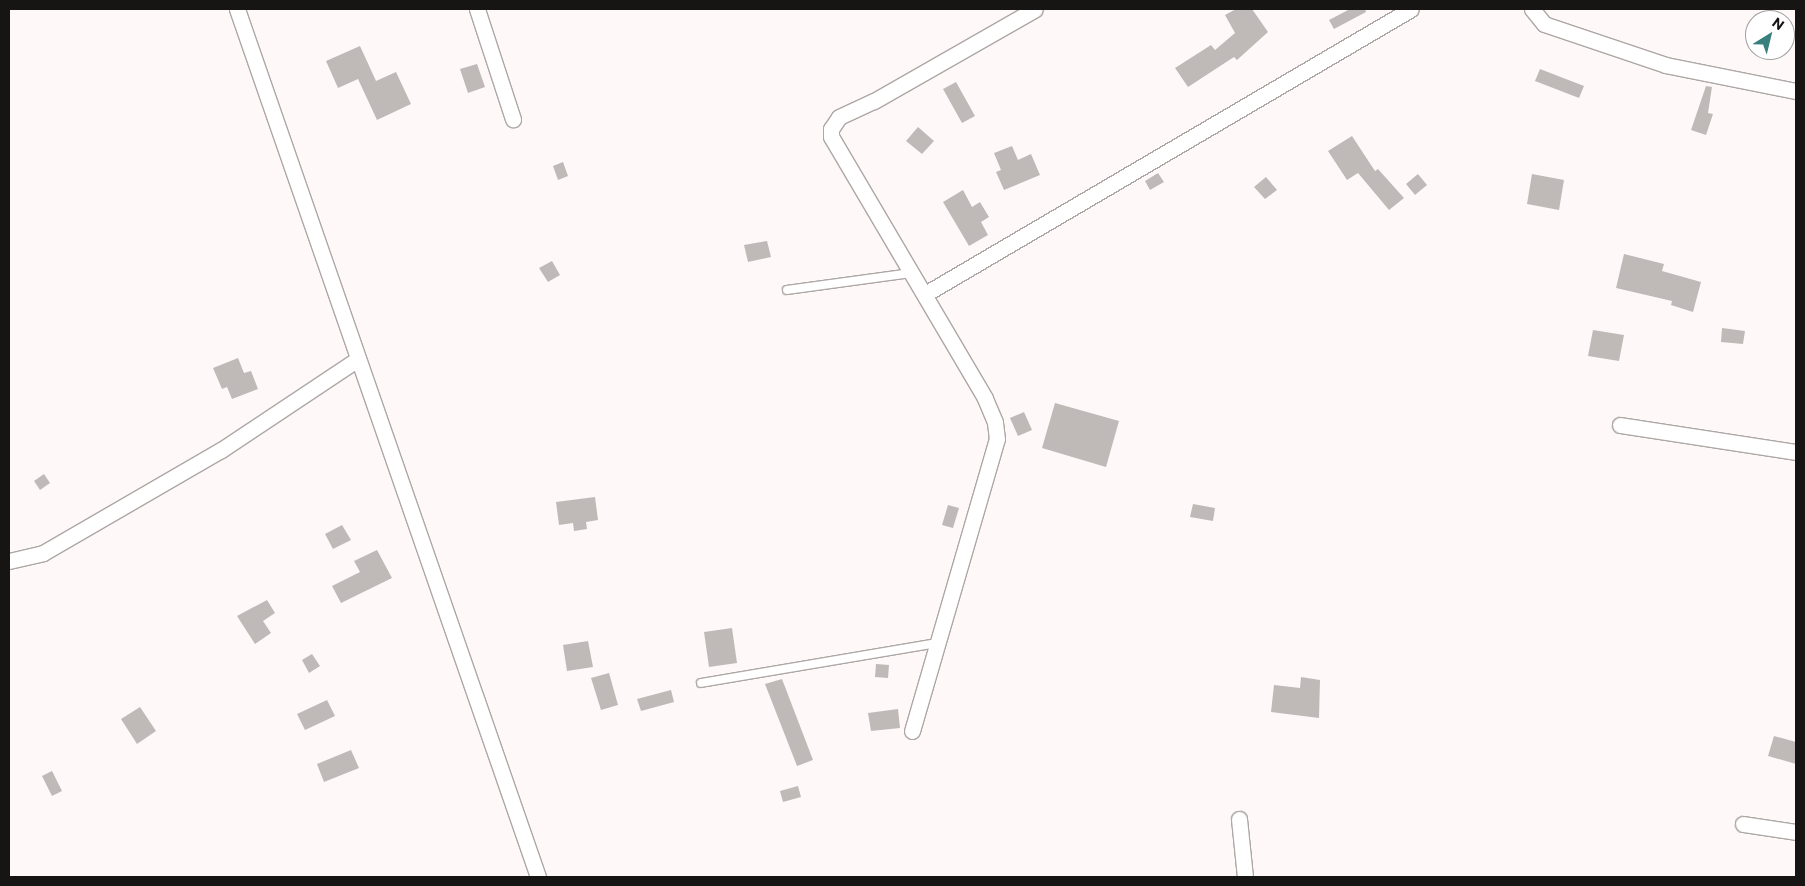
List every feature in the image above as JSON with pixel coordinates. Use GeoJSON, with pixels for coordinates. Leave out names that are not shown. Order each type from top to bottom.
{"type":"FeatureCollection","features":[{"type":"Feature","properties":{"kind":"street"},"geometry":{"type":"LineString","coordinates":[[237,9],[538,877]]}},
{"type":"Feature","properties":{"kind":"street"},"geometry":{"type":"LineString","coordinates":[[477,9],[513,119]]}},
{"type":"Feature","properties":{"kind":"street"},"geometry":{"type":"LineString","coordinates":[[912,732],[997,439],[995,422],[985,398],[831,137],[832,129],[839,117],[874,101],[1035,9]]}},
{"type":"Feature","properties":{"kind":"street"},"geometry":{"type":"LineString","coordinates":[[925,294],[1411,9]]}},
{"type":"Feature","properties":{"kind":"street"},"geometry":{"type":"LineString","coordinates":[[1532,9],[1544,24],[1666,65],[1796,91]]}},
{"type":"Feature","properties":{"kind":"street"},"geometry":{"type":"LineString","coordinates":[[9,561],[43,553],[221,450],[358,359]]}},
{"type":"Feature","properties":{"kind":"street"},"geometry":{"type":"LineString","coordinates":[[1620,425],[1796,452]]}},
{"type":"Feature","properties":{"kind":"street"},"geometry":{"type":"LineString","coordinates":[[1239,820],[1244,877]]}},
{"type":"Feature","properties":{"kind":"street"},"geometry":{"type":"LineString","coordinates":[[1743,824],[1796,832]]}},
{"type":"Feature","properties":{"kind":"lane"},"geometry":{"type":"LineString","coordinates":[[787,290],[911,273]]}},
{"type":"Feature","properties":{"kind":"lane"},"geometry":{"type":"LineString","coordinates":[[701,683],[938,643]]}},
{"type":"Feature","properties":{"kind":"building"},"geometry":{"type":"Polygon","coordinates":[[[1236,9],[1252,9],[1268,32],[1237,60],[1234,57],[1188,87],[1175,68],[1211,45],[1215,50],[1235,33],[1225,15],[1236,9]]]}},
{"type":"Feature","properties":{"kind":"building"},"geometry":{"type":"Polygon","coordinates":[[[1350,9],[1365,9],[1366,12],[1334,29],[1329,20],[1350,9]]]}},
{"type":"Feature","properties":{"kind":"building"},"geometry":{"type":"Polygon","coordinates":[[[360,46],[376,81],[396,72],[411,104],[377,120],[358,79],[338,88],[326,61],[360,46]]]}},
{"type":"Feature","properties":{"kind":"building"},"geometry":{"type":"Polygon","coordinates":[[[477,64],[485,87],[468,93],[460,69],[477,64]]]}},
{"type":"Feature","properties":{"kind":"building"},"geometry":{"type":"Polygon","coordinates":[[[1540,69],[1584,86],[1579,98],[1535,81],[1540,69]]]}},
{"type":"Feature","properties":{"kind":"building"},"geometry":{"type":"Polygon","coordinates":[[[956,82],[975,116],[962,123],[943,89],[956,82]]]}},
{"type":"Feature","properties":{"kind":"building"},"geometry":{"type":"Polygon","coordinates":[[[1706,86],[1712,87],[1708,113],[1713,114],[1706,135],[1691,130],[1706,86]]]}},
{"type":"Feature","properties":{"kind":"building"},"geometry":{"type":"Polygon","coordinates":[[[918,127],[934,141],[922,154],[906,141],[918,127]]]}},
{"type":"Feature","properties":{"kind":"building"},"geometry":{"type":"Polygon","coordinates":[[[1352,136],[1375,171],[1378,169],[1404,198],[1389,210],[1358,173],[1347,180],[1328,151],[1352,136]]]}},
{"type":"Feature","properties":{"kind":"building"},"geometry":{"type":"Polygon","coordinates":[[[1012,146],[1018,160],[1031,154],[1040,175],[1004,190],[996,172],[1001,170],[994,153],[1012,146]]]}},
{"type":"Feature","properties":{"kind":"building"},"geometry":{"type":"Polygon","coordinates":[[[563,162],[568,176],[558,180],[553,166],[563,162]]]}},
{"type":"Feature","properties":{"kind":"building"},"geometry":{"type":"Polygon","coordinates":[[[1158,173],[1164,182],[1150,190],[1145,181],[1158,173]]]}},
{"type":"Feature","properties":{"kind":"building"},"geometry":{"type":"Polygon","coordinates":[[[1418,174],[1427,185],[1415,195],[1406,184],[1418,174]]]}},
{"type":"Feature","properties":{"kind":"building"},"geometry":{"type":"Polygon","coordinates":[[[1532,174],[1564,180],[1559,210],[1527,204],[1532,174]]]}},
{"type":"Feature","properties":{"kind":"building"},"geometry":{"type":"Polygon","coordinates":[[[1266,177],[1277,190],[1265,199],[1254,187],[1266,177]]]}},
{"type":"Feature","properties":{"kind":"building"},"geometry":{"type":"Polygon","coordinates":[[[963,190],[972,207],[980,202],[989,217],[981,222],[988,235],[969,246],[943,202],[963,190]]]}},
{"type":"Feature","properties":{"kind":"building"},"geometry":{"type":"Polygon","coordinates":[[[767,241],[771,257],[748,262],[744,245],[767,241]]]}},
{"type":"Feature","properties":{"kind":"building"},"geometry":{"type":"Polygon","coordinates":[[[1624,254],[1664,264],[1662,271],[1701,282],[1693,312],[1671,305],[1672,301],[1616,288],[1624,254]]]}},
{"type":"Feature","properties":{"kind":"building"},"geometry":{"type":"Polygon","coordinates":[[[552,261],[560,275],[548,282],[539,268],[552,261]]]}},
{"type":"Feature","properties":{"kind":"building"},"geometry":{"type":"Polygon","coordinates":[[[1722,328],[1745,331],[1743,344],[1721,342],[1722,328]]]}},
{"type":"Feature","properties":{"kind":"building"},"geometry":{"type":"Polygon","coordinates":[[[1593,330],[1624,335],[1619,361],[1588,356],[1593,330]]]}},
{"type":"Feature","properties":{"kind":"building"},"geometry":{"type":"Polygon","coordinates":[[[238,358],[244,373],[251,371],[258,389],[232,399],[227,387],[222,389],[213,368],[238,358]]]}},
{"type":"Feature","properties":{"kind":"building"},"geometry":{"type":"Polygon","coordinates":[[[1055,403],[1119,421],[1106,467],[1042,448],[1055,403]]]}},
{"type":"Feature","properties":{"kind":"building"},"geometry":{"type":"Polygon","coordinates":[[[1024,412],[1032,430],[1018,436],[1010,418],[1024,412]]]}},
{"type":"Feature","properties":{"kind":"building"},"geometry":{"type":"Polygon","coordinates":[[[44,474],[50,483],[40,490],[34,481],[44,474]]]}},
{"type":"Feature","properties":{"kind":"building"},"geometry":{"type":"Polygon","coordinates":[[[595,497],[598,520],[586,522],[587,529],[574,531],[573,523],[559,525],[556,502],[595,497]]]}},
{"type":"Feature","properties":{"kind":"building"},"geometry":{"type":"Polygon","coordinates":[[[1193,504],[1215,508],[1213,521],[1190,517],[1193,504]]]}},
{"type":"Feature","properties":{"kind":"building"},"geometry":{"type":"Polygon","coordinates":[[[948,505],[959,508],[953,528],[942,525],[948,505]]]}},
{"type":"Feature","properties":{"kind":"building"},"geometry":{"type":"Polygon","coordinates":[[[342,525],[351,540],[333,549],[325,534],[342,525]]]}},
{"type":"Feature","properties":{"kind":"building"},"geometry":{"type":"Polygon","coordinates":[[[377,550],[392,578],[341,603],[332,586],[360,572],[354,561],[377,550]]]}},
{"type":"Feature","properties":{"kind":"building"},"geometry":{"type":"Polygon","coordinates":[[[267,600],[275,613],[263,621],[271,633],[255,644],[237,616],[267,600]]]}},
{"type":"Feature","properties":{"kind":"building"},"geometry":{"type":"Polygon","coordinates":[[[732,628],[737,663],[709,667],[704,632],[732,628]]]}},
{"type":"Feature","properties":{"kind":"building"},"geometry":{"type":"Polygon","coordinates":[[[588,641],[593,667],[567,671],[563,645],[588,641]]]}},
{"type":"Feature","properties":{"kind":"building"},"geometry":{"type":"Polygon","coordinates":[[[312,654],[320,666],[309,673],[302,660],[312,654]]]}},
{"type":"Feature","properties":{"kind":"building"},"geometry":{"type":"Polygon","coordinates":[[[876,664],[889,665],[888,678],[875,677],[876,664]]]}},
{"type":"Feature","properties":{"kind":"building"},"geometry":{"type":"Polygon","coordinates":[[[609,673],[618,705],[601,710],[591,678],[609,673]]]}},
{"type":"Feature","properties":{"kind":"building"},"geometry":{"type":"Polygon","coordinates":[[[1301,677],[1320,680],[1319,718],[1271,712],[1274,685],[1300,688],[1301,677]]]}},
{"type":"Feature","properties":{"kind":"building"},"geometry":{"type":"Polygon","coordinates":[[[782,679],[813,760],[797,766],[765,684],[782,679]]]}},
{"type":"Feature","properties":{"kind":"building"},"geometry":{"type":"Polygon","coordinates":[[[671,690],[674,702],[641,711],[637,699],[671,690]]]}},
{"type":"Feature","properties":{"kind":"building"},"geometry":{"type":"Polygon","coordinates":[[[327,700],[335,716],[305,730],[297,714],[327,700]]]}},
{"type":"Feature","properties":{"kind":"building"},"geometry":{"type":"Polygon","coordinates":[[[140,707],[156,731],[137,744],[121,719],[140,707]]]}},
{"type":"Feature","properties":{"kind":"building"},"geometry":{"type":"Polygon","coordinates":[[[898,709],[900,728],[871,731],[868,713],[898,709]]]}},
{"type":"Feature","properties":{"kind":"building"},"geometry":{"type":"Polygon","coordinates":[[[1774,736],[1796,742],[1796,764],[1768,756],[1774,736]]]}},
{"type":"Feature","properties":{"kind":"building"},"geometry":{"type":"Polygon","coordinates":[[[351,750],[359,768],[324,782],[317,764],[351,750]]]}},
{"type":"Feature","properties":{"kind":"building"},"geometry":{"type":"Polygon","coordinates":[[[52,771],[62,791],[52,796],[42,776],[52,771]]]}},
{"type":"Feature","properties":{"kind":"building"},"geometry":{"type":"Polygon","coordinates":[[[798,786],[801,797],[783,802],[780,791],[798,786]]]}}]}
